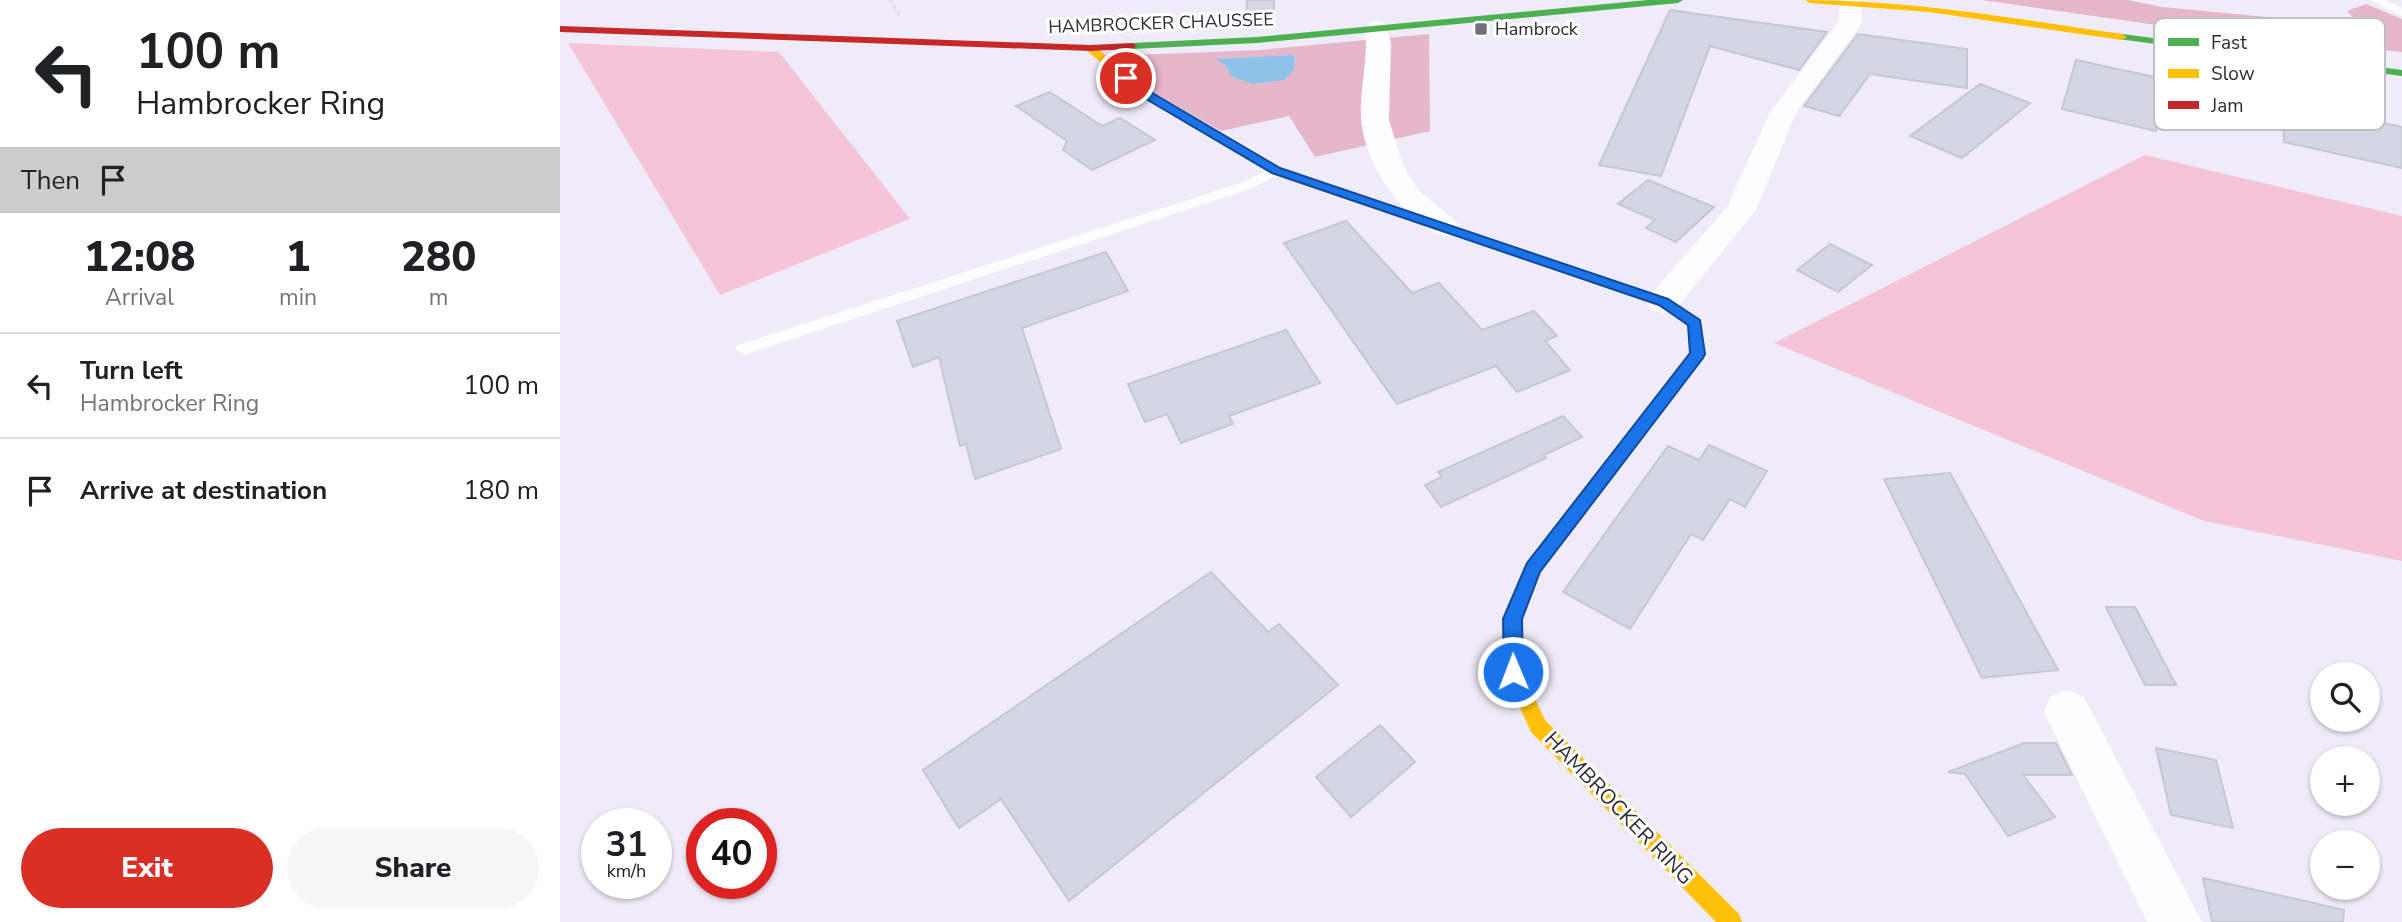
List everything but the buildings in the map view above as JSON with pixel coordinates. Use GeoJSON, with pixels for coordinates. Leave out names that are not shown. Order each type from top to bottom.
{"type":"FeatureCollection","features":[{"type":"Feature","properties":{"kind":"street","name":"HAMBROCKER CHAUSSEE"},"geometry":{"type":"LineString","coordinates":[[560,29],[1090,48],[1257,40],[1678,0]]}},
{"type":"Feature","properties":{"kind":"street"},"geometry":{"type":"LineString","coordinates":[[1810,0],[1954,12],[2154,43]]}},
{"type":"Feature","properties":{"kind":"street"},"geometry":{"type":"LineString","coordinates":[[1663,302],[1741,210],[1783,113],[1851,22],[1850,2]]}},
{"type":"Feature","properties":{"kind":"street","name":"HAMBROCKER RING"},"geometry":{"type":"LineString","coordinates":[[1377,28],[1379,43],[1376,120],[1388,162],[1406,195],[1445,228]]}},
{"type":"Feature","properties":{"kind":"street","name":"HAMBROCKER RING"},"geometry":{"type":"LineString","coordinates":[[1090,48],[1145,93],[1276,171],[1663,302],[1695,323],[1698,354],[1533,568],[1513,619],[1513,672],[1538,726],[1731,922]]}},
{"type":"Feature","properties":{"kind":"street"},"geometry":{"type":"LineString","coordinates":[[2067,712],[2175,922]]}},
{"type":"Feature","properties":{"kind":"lane"},"geometry":{"type":"LineString","coordinates":[[2375,0],[2402,12]]}},
{"type":"Feature","properties":{"kind":"lane"},"geometry":{"type":"LineString","coordinates":[[744,349],[1245,186],[1276,171]]}},
{"type":"Feature","properties":{"kind":"shaded area"},"geometry":{"type":"Polygon","coordinates":[[[1982,0],[2128,0],[2162,7],[2277,18],[2154,18],[2154,25],[1982,0]]]}},
{"type":"Feature","properties":{"kind":"shaded area"},"geometry":{"type":"Polygon","coordinates":[[[2366,4],[2402,19],[2402,52],[2385,50],[2385,18],[2354,18],[2347,11],[2366,4]]]}},
{"type":"Feature","properties":{"kind":"shaded area"},"geometry":{"type":"Polygon","coordinates":[[[1429,34],[1430,131],[1315,157],[1289,116],[1221,131],[1152,92],[1109,56],[1260,50],[1429,34]],[[1295,57],[1216,59],[1225,65],[1232,77],[1253,84],[1285,80],[1294,69],[1295,57]]]}},
{"type":"Feature","properties":{"kind":"shaded area"},"geometry":{"type":"Polygon","coordinates":[[[568,43],[779,52],[910,219],[720,295],[568,43]]]}},
{"type":"Feature","properties":{"kind":"shaded area"},"geometry":{"type":"Polygon","coordinates":[[[2145,155],[2402,216],[2402,561],[2204,521],[1774,343],[2145,155]]]}},
{"type":"Feature","properties":{"kind":"water"},"geometry":{"type":"Polygon","coordinates":[[[1295,57],[1294,69],[1285,80],[1253,84],[1232,77],[1225,65],[1215,59],[1295,57]]]}},
{"type":"Feature","properties":{"kind":"traffic: fast"},"geometry":{"type":"LineString","coordinates":[[1132,46],[1257,40],[1678,0]]}},
{"type":"Feature","properties":{"kind":"traffic: fast"},"geometry":{"type":"LineString","coordinates":[[2122,37],[2154,41]]}},
{"type":"Feature","properties":{"kind":"traffic: fast"},"geometry":{"type":"LineString","coordinates":[[2385,71],[2402,73]]}},
{"type":"Feature","properties":{"kind":"traffic: slow"},"geometry":{"type":"LineString","coordinates":[[1810,0],[1929,9],[2122,37]]}},
{"type":"Feature","properties":{"kind":"traffic: slow"},"geometry":{"type":"LineString","coordinates":[[1090,48],[1145,93],[1276,171],[1605,282]]}},
{"type":"Feature","properties":{"kind":"traffic: slow"},"geometry":{"type":"LineString","coordinates":[[1520,601],[1513,619],[1513,672],[1538,726],[1731,922]]}},
{"type":"Feature","properties":{"kind":"traffic: jam"},"geometry":{"type":"LineString","coordinates":[[560,29],[1090,48],[1132,46]]}},
{"type":"Feature","properties":{"kind":"traffic: jam"},"geometry":{"type":"LineString","coordinates":[[1520,601],[1533,568],[1697,354],[1695,323],[1663,302],[1605,282]]}},
{"type":"Feature","properties":{"kind":"place","name":"Hambrock"},"geometry":{"type":"Point","coordinates":[1481,29]}},
{"type":"Feature","properties":{"kind":"route"},"geometry":{"type":"LineString","coordinates":[[1126,78],[1145,93],[1276,171],[1663,302],[1695,323],[1698,354],[1533,568],[1513,619],[1513,672]]}}]}
